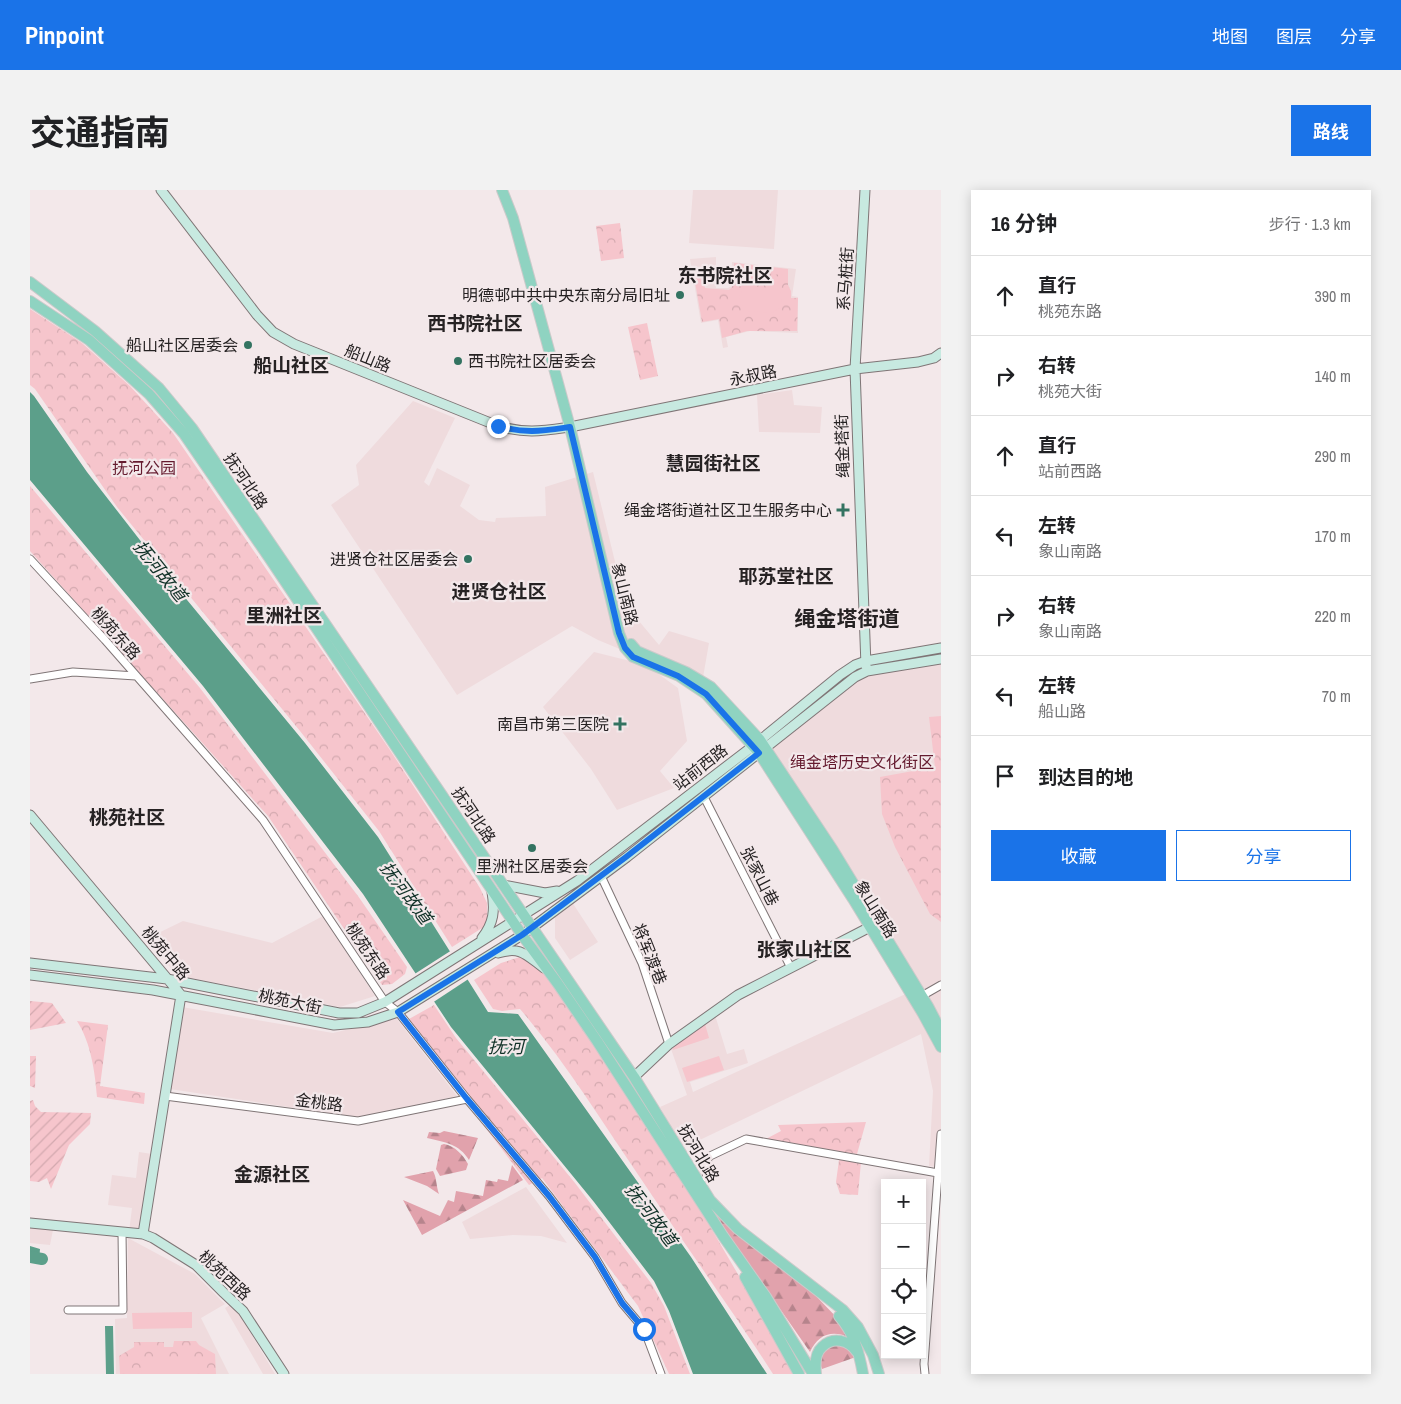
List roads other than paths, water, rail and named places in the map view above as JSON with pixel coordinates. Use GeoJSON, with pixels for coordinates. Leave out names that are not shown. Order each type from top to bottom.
{"type":"FeatureCollection","features":[{"type":"Feature","properties":{"kind":"main road","name":"船山路"},"geometry":{"type":"LineString","coordinates":[[161,190],[257,315],[273,332],[294,344],[498,426],[516,431],[535,432],[573,426]]}},
{"type":"Feature","properties":{"kind":"main road","name":"象山南路"},"geometry":{"type":"LineString","coordinates":[[502,190],[513,218],[573,426]]}},
{"type":"Feature","properties":{"kind":"main road","name":"象山南路"},"geometry":{"type":"LineString","coordinates":[[509,190],[520,216],[627,640],[637,651],[686,672],[711,687],[759,747],[830,846],[918,998],[941,1047]]}},
{"type":"Feature","properties":{"kind":"main road","name":"系马桩街"},"geometry":{"type":"LineString","coordinates":[[855,369],[865,190]]}},
{"type":"Feature","properties":{"kind":"main road","name":"抚河北路"},"geometry":{"type":"LineString","coordinates":[[30,282],[95,331],[152,381],[192,428],[634,1077],[710,1200],[738,1229],[843,1310],[858,1327],[873,1355],[879,1374]]}},
{"type":"Feature","properties":{"kind":"main road","name":"抚河北路"},"geometry":{"type":"LineString","coordinates":[[30,301],[89,340],[149,394],[184,434],[270,558],[522,935],[597,1041],[815,1374]]}},
{"type":"Feature","properties":{"kind":"main road","name":"永叔路"},"geometry":{"type":"LineString","coordinates":[[573,426],[855,369],[918,362],[934,358],[941,353]]}},
{"type":"Feature","properties":{"kind":"main road","name":"绳金塔街"},"geometry":{"type":"LineString","coordinates":[[855,369],[867,671]]}},
{"type":"Feature","properties":{"kind":"main road","name":"站前西路"},"geometry":{"type":"LineString","coordinates":[[522,935],[704,797],[840,675],[855,665],[866,661],[941,648]]}},
{"type":"Feature","properties":{"kind":"main road","name":"站前西路"},"geometry":{"type":"LineString","coordinates":[[513,921],[596,867],[855,677],[867,671],[941,659]]}},
{"type":"Feature","properties":{"kind":"main road","name":"象山南路"},"geometry":{"type":"LineString","coordinates":[[759,747],[870,927],[941,1031]]}},
{"type":"Feature","properties":{"kind":"main road","name":"桃苑中路"},"geometry":{"type":"LineString","coordinates":[[30,815],[181,995],[144,1234]]}},
{"type":"Feature","properties":{"kind":"main road"},"geometry":{"type":"LineString","coordinates":[[503,885],[545,893],[563,890]]}},
{"type":"Feature","properties":{"kind":"main road"},"geometry":{"type":"LineString","coordinates":[[477,944],[493,919],[491,889]]}},
{"type":"Feature","properties":{"kind":"main road","name":"桃苑大街"},"geometry":{"type":"LineString","coordinates":[[30,963],[167,978],[339,1013],[358,1013],[385,1002],[513,921]]}},
{"type":"Feature","properties":{"kind":"main road"},"geometry":{"type":"LineString","coordinates":[[634,1077],[669,1044],[738,996],[870,927]]}},
{"type":"Feature","properties":{"kind":"main road","name":"桃苑大街"},"geometry":{"type":"LineString","coordinates":[[30,975],[153,990],[334,1025],[368,1022],[398,1012],[522,935]]}},
{"type":"Feature","properties":{"kind":"main road"},"geometry":{"type":"LineString","coordinates":[[488,956],[509,949],[517,949],[550,972]]}},
{"type":"Feature","properties":{"kind":"main road","name":"桃苑西路"},"geometry":{"type":"LineString","coordinates":[[30,1223],[144,1234],[153,1238],[196,1265],[243,1311],[284,1374]]}},
{"type":"Feature","properties":{"kind":"main road"},"geometry":{"type":"LineString","coordinates":[[723,1236],[800,1374]]}},
{"type":"Feature","properties":{"kind":"main road"},"geometry":{"type":"LineString","coordinates":[[817,1291],[846,1323],[855,1340],[863,1374]]}},
{"type":"Feature","properties":{"kind":"main road"},"geometry":{"type":"LineString","coordinates":[[815,1374],[816,1356],[822,1347],[832,1341],[850,1343],[860,1358]]}},
{"type":"Feature","properties":{"kind":"street","name":"桃苑东路"},"geometry":{"type":"LineString","coordinates":[[30,559],[263,820],[385,1002],[398,1012],[467,1099],[549,1196],[595,1257],[622,1303],[644,1329],[661,1374]]}},
{"type":"Feature","properties":{"kind":"street"},"geometry":{"type":"LineString","coordinates":[[30,679],[74,672],[136,676]]}},
{"type":"Feature","properties":{"kind":"street","name":"张家山巷"},"geometry":{"type":"LineString","coordinates":[[704,797],[791,968]]}},
{"type":"Feature","properties":{"kind":"street","name":"将军渡巷"},"geometry":{"type":"LineString","coordinates":[[601,876],[642,963],[669,1044]]}},
{"type":"Feature","properties":{"kind":"street"},"geometry":{"type":"LineString","coordinates":[[918,998],[941,985]]}},
{"type":"Feature","properties":{"kind":"street","name":"金桃路"},"geometry":{"type":"LineString","coordinates":[[165,1096],[358,1121],[467,1099]]}},
{"type":"Feature","properties":{"kind":"street"},"geometry":{"type":"LineString","coordinates":[[925,1374],[924,1364],[941,1134]]}},
{"type":"Feature","properties":{"kind":"street"},"geometry":{"type":"LineString","coordinates":[[706,1178],[708,1157],[746,1139],[938,1173]]}},
{"type":"Feature","properties":{"kind":"street"},"geometry":{"type":"LineString","coordinates":[[68,1310],[123,1310],[122,1232]]}},
{"type":"Feature","properties":{"kind":"water","name":"抚河"},"geometry":{"type":"Polygon","coordinates":[[[30,392],[87,472],[178,589],[305,743],[378,837],[488,1012],[518,1014],[691,1257],[767,1374],[693,1374],[669,1311],[654,1281],[594,1202],[451,1027],[363,894],[203,686],[30,480],[30,392]]]}},
{"type":"Feature","properties":{"kind":"water"},"geometry":{"type":"Polygon","coordinates":[[[30,1246],[40,1249],[39,1261],[30,1260],[30,1246]]]}},
{"type":"Feature","properties":{"kind":"water"},"geometry":{"type":"Polygon","coordinates":[[[105,1326],[113,1326],[114,1374],[106,1374],[105,1326]]]}},
{"type":"Feature","properties":{"kind":"waterway"},"geometry":{"type":"LineString","coordinates":[[30,1257],[42,1259]]}},
{"type":"Feature","properties":{"kind":"place","name":"明德邨中共中央东南分局旧址"},"geometry":{"type":"Point","coordinates":[680,295]}},
{"type":"Feature","properties":{"kind":"place","name":"船山社区居委会"},"geometry":{"type":"Point","coordinates":[248,345]}},
{"type":"Feature","properties":{"kind":"place","name":"西书院社区居委会"},"geometry":{"type":"Point","coordinates":[458,361]}},
{"type":"Feature","properties":{"kind":"place","name":"绳金塔街道社区卫生服务中心"},"geometry":{"type":"Point","coordinates":[843,510]}},
{"type":"Feature","properties":{"kind":"place","name":"进贤仓社区居委会"},"geometry":{"type":"Point","coordinates":[468,559]}},
{"type":"Feature","properties":{"kind":"place","name":"南昌市第三医院"},"geometry":{"type":"Point","coordinates":[620,724]}},
{"type":"Feature","properties":{"kind":"place","name":"里洲社区居委会"},"geometry":{"type":"Point","coordinates":[532,848]}},
{"type":"Feature","properties":{"kind":"district","name":"东书院社区"},"geometry":{"type":"Point","coordinates":[725,275]}},
{"type":"Feature","properties":{"kind":"district","name":"西书院社区"},"geometry":{"type":"Point","coordinates":[475,323]}},
{"type":"Feature","properties":{"kind":"district","name":"船山社区"},"geometry":{"type":"Point","coordinates":[291,365]}},
{"type":"Feature","properties":{"kind":"district","name":"慧园街社区"},"geometry":{"type":"Point","coordinates":[713,463]}},
{"type":"Feature","properties":{"kind":"district","name":"耶苏堂社区"},"geometry":{"type":"Point","coordinates":[786,576]}},
{"type":"Feature","properties":{"kind":"district","name":"进贤仓社区"},"geometry":{"type":"Point","coordinates":[499,591]}},
{"type":"Feature","properties":{"kind":"district","name":"里洲社区"},"geometry":{"type":"Point","coordinates":[284,615]}},
{"type":"Feature","properties":{"kind":"district","name":"绳金塔街道"},"geometry":{"type":"Point","coordinates":[847,619]}},
{"type":"Feature","properties":{"kind":"district","name":"桃苑社区"},"geometry":{"type":"Point","coordinates":[127,817]}},
{"type":"Feature","properties":{"kind":"district","name":"张家山社区"},"geometry":{"type":"Point","coordinates":[804,949]}},
{"type":"Feature","properties":{"kind":"district","name":"金源社区"},"geometry":{"type":"Point","coordinates":[272,1174]}},
{"type":"Feature","properties":{"kind":"park label","name":"抚河公园"},"geometry":{"type":"Point","coordinates":[144,468]}},
{"type":"Feature","properties":{"kind":"park label","name":"绳金塔历史文化街区"},"geometry":{"type":"Point","coordinates":[862,762]}},
{"type":"Feature","properties":{"kind":"water label","name":"抚河故道"},"geometry":{"type":"Point","coordinates":[160,571]}},
{"type":"Feature","properties":{"kind":"water label","name":"抚河故道"},"geometry":{"type":"Point","coordinates":[406,893]}},
{"type":"Feature","properties":{"kind":"water label","name":"抚河故道"},"geometry":{"type":"Point","coordinates":[651,1215]}}]}
